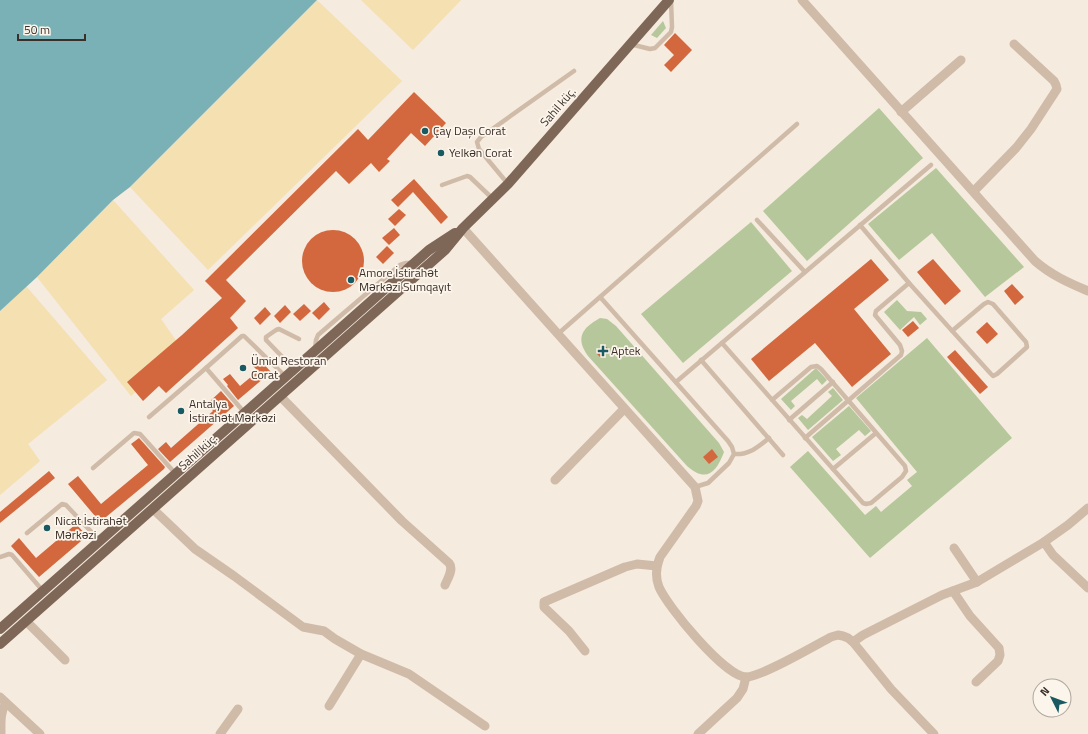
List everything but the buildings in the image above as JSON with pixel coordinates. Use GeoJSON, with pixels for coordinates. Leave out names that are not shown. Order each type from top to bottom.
{"type":"FeatureCollection","features":[{"type":"Feature","properties":{"kind":"main road","name":"Sahil küç."},"geometry":{"type":"LineString","coordinates":[[0,644],[445,250],[463,228],[508,184],[665,2]]}},
{"type":"Feature","properties":{"kind":"main road","name":"Sahil küç."},"geometry":{"type":"LineString","coordinates":[[0,629],[285,376],[439,243],[463,228]]}},
{"type":"Feature","properties":{"kind":"street"},"geometry":{"type":"LineString","coordinates":[[802,0],[1035,261],[1058,278],[1088,291]]}},
{"type":"Feature","properties":{"kind":"street"},"geometry":{"type":"LineString","coordinates":[[974,191],[1016,148],[1030,130],[1057,89],[1054,81],[1014,44]]}},
{"type":"Feature","properties":{"kind":"street"},"geometry":{"type":"LineString","coordinates":[[901,112],[962,60]]}},
{"type":"Feature","properties":{"kind":"street"},"geometry":{"type":"LineString","coordinates":[[463,228],[559,333],[695,487],[698,501],[696,506],[664,550],[657,566],[657,573],[659,586],[668,602],[717,660],[733,672],[746,677],[760,674],[831,637],[838,635],[843,636],[853,642],[891,689],[934,734]]}},
{"type":"Feature","properties":{"kind":"street"},"geometry":{"type":"LineString","coordinates":[[280,396],[402,522],[449,562],[452,566],[452,570],[445,585]]}},
{"type":"Feature","properties":{"kind":"street"},"geometry":{"type":"LineString","coordinates":[[555,480],[624,408]]}},
{"type":"Feature","properties":{"kind":"street"},"geometry":{"type":"LineString","coordinates":[[853,642],[863,635],[953,591],[977,582],[1044,542],[1068,525],[1088,508]]}},
{"type":"Feature","properties":{"kind":"street"},"geometry":{"type":"LineString","coordinates":[[153,509],[195,549],[303,627],[324,631],[361,654],[409,674],[486,726]]}},
{"type":"Feature","properties":{"kind":"street"},"geometry":{"type":"LineString","coordinates":[[1044,542],[1053,555],[1088,588]]}},
{"type":"Feature","properties":{"kind":"street"},"geometry":{"type":"LineString","coordinates":[[954,548],[977,582]]}},
{"type":"Feature","properties":{"kind":"street"},"geometry":{"type":"LineString","coordinates":[[585,651],[569,631],[546,609],[544,602],[626,567],[637,564],[657,566]]}},
{"type":"Feature","properties":{"kind":"street"},"geometry":{"type":"LineString","coordinates":[[953,591],[970,616],[999,648],[1000,654],[998,661],[976,682]]}},
{"type":"Feature","properties":{"kind":"street"},"geometry":{"type":"LineString","coordinates":[[26,621],[65,660]]}},
{"type":"Feature","properties":{"kind":"street"},"geometry":{"type":"LineString","coordinates":[[329,706],[361,654]]}},
{"type":"Feature","properties":{"kind":"street"},"geometry":{"type":"LineString","coordinates":[[698,734],[737,698],[743,690],[746,677]]}},
{"type":"Feature","properties":{"kind":"street"},"geometry":{"type":"LineString","coordinates":[[1,734],[3,700]]}},
{"type":"Feature","properties":{"kind":"street"},"geometry":{"type":"LineString","coordinates":[[3,700],[40,734]]}},
{"type":"Feature","properties":{"kind":"street"},"geometry":{"type":"LineString","coordinates":[[220,734],[238,709]]}},
{"type":"Feature","properties":{"kind":"lane"},"geometry":{"type":"LineString","coordinates":[[630,44],[650,49],[655,48],[671,32],[672,27],[665,2]]}},
{"type":"Feature","properties":{"kind":"lane"},"geometry":{"type":"LineString","coordinates":[[508,184],[478,149],[477,142],[481,137],[574,71]]}},
{"type":"Feature","properties":{"kind":"lane"},"geometry":{"type":"LineString","coordinates":[[559,333],[601,298],[797,124]]}},
{"type":"Feature","properties":{"kind":"lane"},"geometry":{"type":"LineString","coordinates":[[676,382],[931,165]]}},
{"type":"Feature","properties":{"kind":"lane"},"geometry":{"type":"LineString","coordinates":[[442,185],[467,176],[470,177],[493,199]]}},
{"type":"Feature","properties":{"kind":"lane"},"geometry":{"type":"LineString","coordinates":[[757,220],[805,272]]}},
{"type":"Feature","properties":{"kind":"lane"},"geometry":{"type":"LineString","coordinates":[[860,225],[909,283],[952,331],[993,376],[1027,347],[1026,342],[993,304],[988,302],[952,331]]}},
{"type":"Feature","properties":{"kind":"lane"},"geometry":{"type":"LineString","coordinates":[[805,438],[901,355],[902,347],[875,315],[876,312],[909,283]]}},
{"type":"Feature","properties":{"kind":"lane"},"geometry":{"type":"LineString","coordinates":[[601,298],[732,447],[734,454],[729,463],[708,483],[695,487]]}},
{"type":"Feature","properties":{"kind":"lane"},"geometry":{"type":"LineString","coordinates":[[294,369],[266,340],[266,337],[279,329],[299,339]]}},
{"type":"Feature","properties":{"kind":"lane"},"geometry":{"type":"LineString","coordinates":[[149,417],[242,336],[244,336],[285,376]]}},
{"type":"Feature","properties":{"kind":"lane"},"geometry":{"type":"LineString","coordinates":[[722,343],[789,420],[863,503],[871,503],[902,477],[906,471],[905,466],[833,382],[817,366],[811,366],[772,400]]}},
{"type":"Feature","properties":{"kind":"lane"},"geometry":{"type":"LineString","coordinates":[[701,360],[783,455]]}},
{"type":"Feature","properties":{"kind":"lane"},"geometry":{"type":"LineString","coordinates":[[206,368],[244,412]]}},
{"type":"Feature","properties":{"kind":"lane"},"geometry":{"type":"LineString","coordinates":[[789,420],[833,382]]}},
{"type":"Feature","properties":{"kind":"lane"},"geometry":{"type":"LineString","coordinates":[[93,468],[134,433],[140,434],[175,473]]}},
{"type":"Feature","properties":{"kind":"lane"},"geometry":{"type":"LineString","coordinates":[[833,469],[876,433]]}},
{"type":"Feature","properties":{"kind":"lane"},"geometry":{"type":"LineString","coordinates":[[734,454],[748,453],[768,438]]}},
{"type":"Feature","properties":{"kind":"lane"},"geometry":{"type":"LineString","coordinates":[[27,533],[62,504],[66,505],[100,541]]}},
{"type":"Feature","properties":{"kind":"lane"},"geometry":{"type":"LineString","coordinates":[[0,557],[9,554],[12,555],[43,591]]}},
{"type":"Feature","properties":{"kind":"green space"},"geometry":{"type":"Polygon","coordinates":[[[663,21],[666,28],[657,38],[651,35],[663,21]]]}},
{"type":"Feature","properties":{"kind":"green space"},"geometry":{"type":"Polygon","coordinates":[[[879,108],[923,158],[807,261],[763,211],[879,108]]]}},
{"type":"Feature","properties":{"kind":"green space"},"geometry":{"type":"Polygon","coordinates":[[[936,168],[1024,267],[985,297],[932,233],[899,260],[868,224],[936,168]]]}},
{"type":"Feature","properties":{"kind":"green space"},"geometry":{"type":"Polygon","coordinates":[[[751,222],[792,271],[683,363],[641,314],[751,222]]]}},
{"type":"Feature","properties":{"kind":"green space"},"geometry":{"type":"Polygon","coordinates":[[[897,300],[907,311],[921,312],[927,319],[920,325],[914,317],[900,330],[884,312],[897,300]]]}},
{"type":"Feature","properties":{"kind":"green space"},"geometry":{"type":"Polygon","coordinates":[[[600,318],[607,319],[616,326],[719,443],[724,452],[718,465],[710,473],[705,475],[700,474],[687,466],[588,356],[582,344],[582,334],[589,326],[600,318]]]}},
{"type":"Feature","properties":{"kind":"green space"},"geometry":{"type":"Polygon","coordinates":[[[927,338],[1012,438],[870,558],[790,467],[808,451],[865,515],[876,506],[881,512],[912,486],[907,480],[917,472],[856,398],[927,338]]]}},
{"type":"Feature","properties":{"kind":"green space"},"geometry":{"type":"Polygon","coordinates":[[[816,368],[827,380],[822,385],[817,379],[791,401],[795,406],[791,410],[781,399],[816,368]]]}},
{"type":"Feature","properties":{"kind":"green space"},"geometry":{"type":"Polygon","coordinates":[[[833,388],[843,400],[808,430],[798,418],[802,415],[807,419],[832,396],[828,392],[833,388]]]}},
{"type":"Feature","properties":{"kind":"green space"},"geometry":{"type":"Polygon","coordinates":[[[849,406],[871,431],[865,436],[859,430],[836,449],[841,455],[833,461],[812,437],[849,406]]]}},
{"type":"Feature","properties":{"kind":"sand"},"geometry":{"type":"Polygon","coordinates":[[[317,0],[402,81],[208,270],[130,187],[317,0]]]}},
{"type":"Feature","properties":{"kind":"sand"},"geometry":{"type":"Polygon","coordinates":[[[361,0],[461,0],[413,50],[361,0]]]}},
{"type":"Feature","properties":{"kind":"sand"},"geometry":{"type":"Polygon","coordinates":[[[113,200],[194,290],[161,319],[182,349],[131,396],[37,277],[113,200]]]}},
{"type":"Feature","properties":{"kind":"sand"},"geometry":{"type":"Polygon","coordinates":[[[26,286],[107,380],[28,444],[40,461],[0,495],[0,311],[26,286]]]}},
{"type":"Feature","properties":{"kind":"water"},"geometry":{"type":"Polygon","coordinates":[[[0,0],[317,0],[130,187],[113,200],[37,277],[0,311],[0,0]]]}},
{"type":"Feature","properties":{"kind":"place","name":"Çay Daşı Corat"},"geometry":{"type":"Point","coordinates":[425,131]}},
{"type":"Feature","properties":{"kind":"place","name":"Yelkən Corat"},"geometry":{"type":"Point","coordinates":[441,153]}},
{"type":"Feature","properties":{"kind":"place","name":"Amore İstirahət Mərkəzi Sumqayıt"},"geometry":{"type":"Point","coordinates":[351,280]}},
{"type":"Feature","properties":{"kind":"place","name":"Aptek"},"geometry":{"type":"Point","coordinates":[603,351]}},
{"type":"Feature","properties":{"kind":"place","name":"Ümid Restoran Corat"},"geometry":{"type":"Point","coordinates":[243,368]}},
{"type":"Feature","properties":{"kind":"place","name":"Antalya İstirahət Mərkəzi"},"geometry":{"type":"Point","coordinates":[181,411]}},
{"type":"Feature","properties":{"kind":"place","name":"Nicat İstirahət Mərkəzi"},"geometry":{"type":"Point","coordinates":[47,528]}}]}
